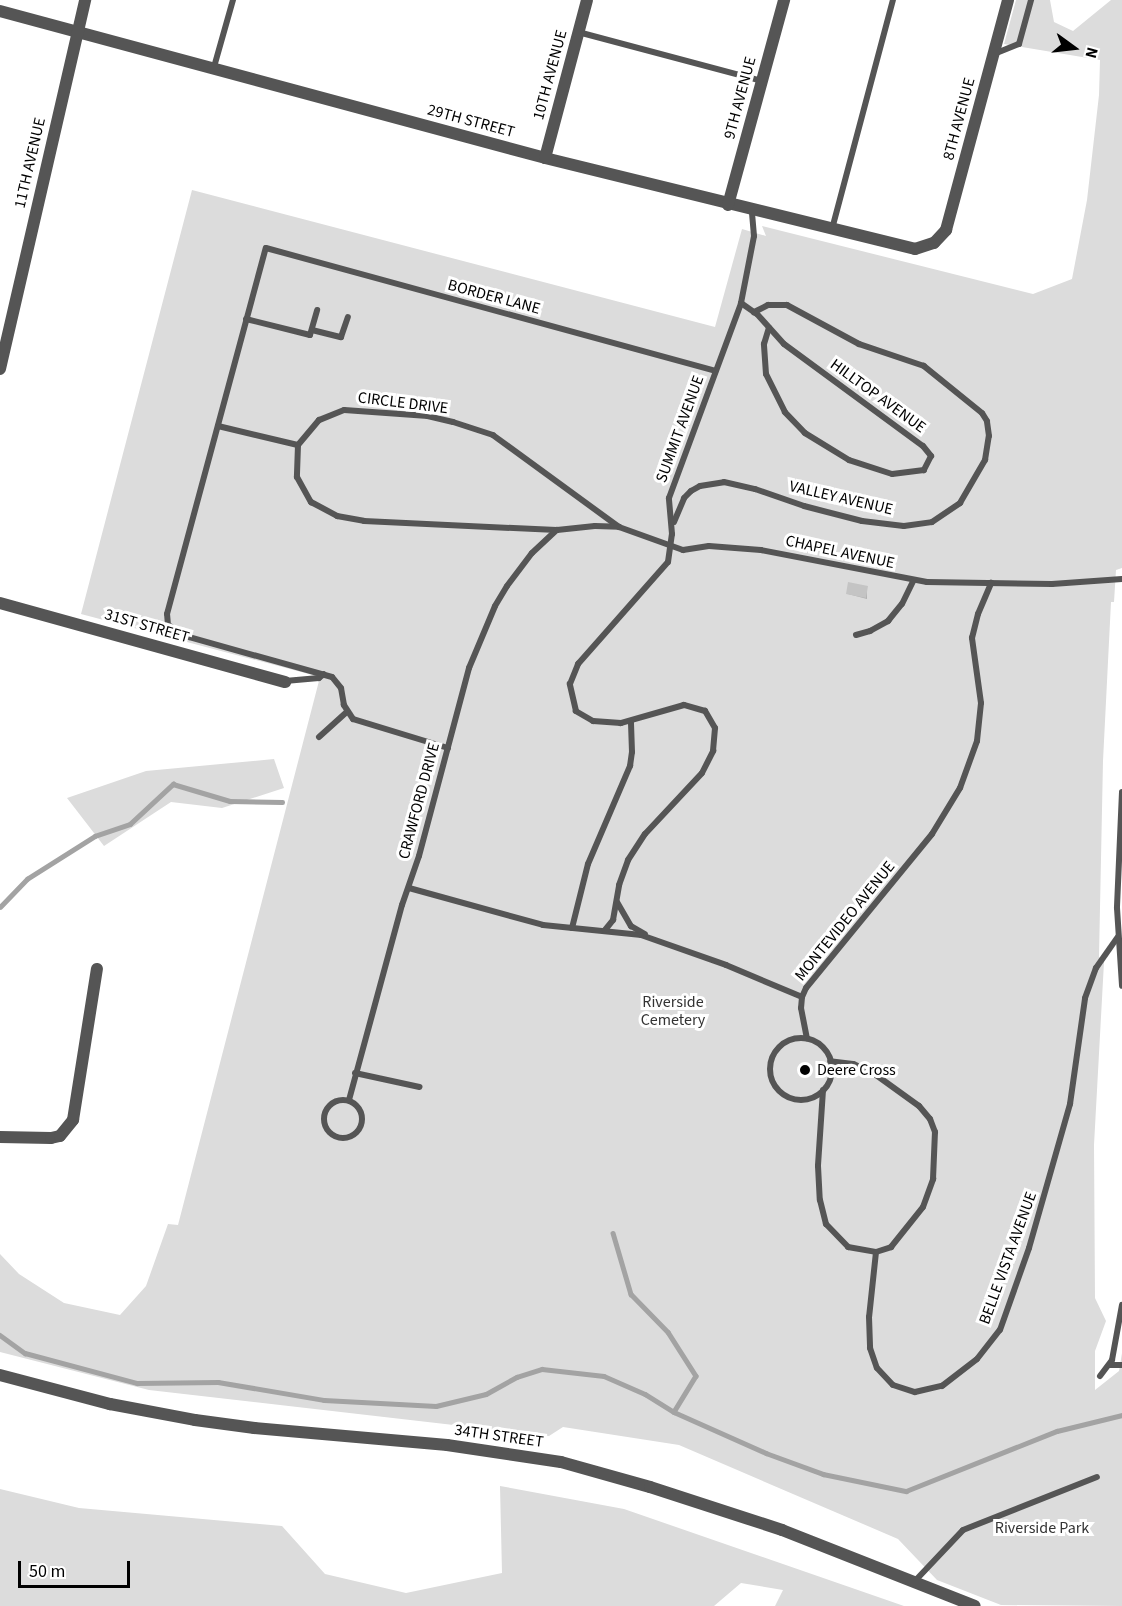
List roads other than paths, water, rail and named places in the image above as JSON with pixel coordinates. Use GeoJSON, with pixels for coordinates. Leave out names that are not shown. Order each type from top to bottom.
{"type":"FeatureCollection","features":[{"type":"Feature","properties":{"kind":"street","name":"11TH AVENUE"},"geometry":{"type":"LineString","coordinates":[[0,369],[85,0]]}},
{"type":"Feature","properties":{"kind":"street","name":"10TH AVENUE"},"geometry":{"type":"LineString","coordinates":[[545,158],[587,0]]}},
{"type":"Feature","properties":{"kind":"street","name":"9TH AVENUE"},"geometry":{"type":"LineString","coordinates":[[728,205],[784,0]]}},
{"type":"Feature","properties":{"kind":"street","name":"8TH AVENUE"},"geometry":{"type":"LineString","coordinates":[[934,243],[946,230],[951,215],[1008,0]]}},
{"type":"Feature","properties":{"kind":"street","name":"29TH STREET"},"geometry":{"type":"LineString","coordinates":[[0,11],[78,30],[545,158],[752,211],[915,249],[934,243]]}},
{"type":"Feature","properties":{"kind":"street","name":"31ST STREET"},"geometry":{"type":"LineString","coordinates":[[0,603],[285,682]]}},
{"type":"Feature","properties":{"kind":"street"},"geometry":{"type":"LineString","coordinates":[[0,1137],[51,1138],[60,1136],[73,1120],[97,969]]}},
{"type":"Feature","properties":{"kind":"street","name":"34TH STREET"},"geometry":{"type":"LineString","coordinates":[[0,1375],[110,1404],[195,1420],[254,1428],[459,1446],[561,1462],[650,1487],[782,1530],[975,1606]]}},
{"type":"Feature","properties":{"kind":"lane"},"geometry":{"type":"LineString","coordinates":[[214,67],[233,0]]}},
{"type":"Feature","properties":{"kind":"lane"},"geometry":{"type":"LineString","coordinates":[[832,230],[892,0]]}},
{"type":"Feature","properties":{"kind":"lane"},"geometry":{"type":"LineString","coordinates":[[994,55],[1019,44],[1031,0]]}},
{"type":"Feature","properties":{"kind":"lane"},"geometry":{"type":"LineString","coordinates":[[578,32],[762,81]]}},
{"type":"Feature","properties":{"kind":"lane","name":"SUMMIT AVENUE"},"geometry":{"type":"LineString","coordinates":[[605,930],[613,920],[628,860],[645,834],[702,773],[716,740],[712,720],[697,707],[684,705],[631,721],[605,724],[583,716],[576,711],[570,684],[578,664],[668,562],[672,547],[669,498],[741,303],[754,236],[752,211]]}},
{"type":"Feature","properties":{"kind":"lane","name":"BORDER LANE"},"geometry":{"type":"LineString","coordinates":[[246,319],[266,248],[715,371]]}},
{"type":"Feature","properties":{"kind":"lane","name":"HILLTOP AVENUE"},"geometry":{"type":"LineString","coordinates":[[741,303],[754,312],[769,328],[784,344],[923,446],[931,456],[924,470],[892,474],[849,460],[805,433],[785,412],[766,374],[764,344],[769,328]]}},
{"type":"Feature","properties":{"kind":"lane","name":"VALLEY AVENUE"},"geometry":{"type":"LineString","coordinates":[[672,534],[674,518],[684,498],[700,486],[724,482],[755,489],[804,506],[862,520],[904,526],[932,522],[960,503],[985,460],[989,436],[987,422],[982,414],[924,366],[859,344],[787,305],[768,305],[754,312]]}},
{"type":"Feature","properties":{"kind":"lane"},"geometry":{"type":"LineString","coordinates":[[317,310],[310,335],[246,319],[166,614],[168,625],[189,637],[332,677],[341,688],[347,712],[353,719],[448,748]]}},
{"type":"Feature","properties":{"kind":"lane"},"geometry":{"type":"LineString","coordinates":[[312,330],[341,337],[348,317]]}},
{"type":"Feature","properties":{"kind":"lane","name":"CIRCLE DRIVE"},"geometry":{"type":"LineString","coordinates":[[298,445],[319,420],[344,410],[403,414],[444,420],[493,435],[619,527]]}},
{"type":"Feature","properties":{"kind":"lane"},"geometry":{"type":"LineString","coordinates":[[218,426],[298,445],[297,477],[303,491],[311,502],[337,516],[424,525],[557,530]]}},
{"type":"Feature","properties":{"kind":"lane","name":"CHAPEL AVENUE"},"geometry":{"type":"LineString","coordinates":[[557,530],[595,526],[619,527],[683,550],[730,546],[761,550],[913,581],[1052,584],[1122,579]]}},
{"type":"Feature","properties":{"kind":"lane","name":"CRAWFORD DRIVE"},"geometry":{"type":"LineString","coordinates":[[349,1100],[469,668],[495,606],[532,553],[557,530]]}},
{"type":"Feature","properties":{"kind":"lane"},"geometry":{"type":"LineString","coordinates":[[856,635],[870,631],[888,621],[902,604],[913,581]]}},
{"type":"Feature","properties":{"kind":"lane","name":"MONTEVIDEO AVENUE"},"geometry":{"type":"LineString","coordinates":[[409,888],[525,921],[654,938],[802,997],[806,988],[932,834],[960,788],[977,741],[981,704],[972,638],[978,614],[991,583]]}},
{"type":"Feature","properties":{"kind":"lane"},"geometry":{"type":"LineString","coordinates":[[285,682],[319,678],[324,674]]}},
{"type":"Feature","properties":{"kind":"lane"},"geometry":{"type":"LineString","coordinates":[[319,737],[347,712]]}},
{"type":"Feature","properties":{"kind":"lane"},"geometry":{"type":"LineString","coordinates":[[572,928],[588,864],[630,766],[633,752],[631,721]]}},
{"type":"Feature","properties":{"kind":"lane"},"geometry":{"type":"LineString","coordinates":[[1122,792],[1118,864],[1118,937],[1122,986]]}},
{"type":"Feature","properties":{"kind":"lane"},"geometry":{"type":"LineString","coordinates":[[616,901],[631,926],[654,938]]}},
{"type":"Feature","properties":{"kind":"lane","name":"BELLE VISTA AVENUE"},"geometry":{"type":"LineString","coordinates":[[876,1251],[869,1317],[870,1348],[877,1368],[893,1385],[915,1392],[942,1386],[977,1359],[999,1330],[1032,1237],[1070,1104],[1085,998],[1096,968],[1118,937]]}},
{"type":"Feature","properties":{"kind":"lane"},"geometry":{"type":"LineString","coordinates":[[802,997],[801,1008],[807,1038]]}},
{"type":"Feature","properties":{"kind":"lane"},"geometry":{"type":"LineString","coordinates":[[797,1038],[807,1038],[823,1046],[831,1061],[830,1080],[823,1090],[809,1098],[794,1099],[784,1094],[776,1086],[771,1073],[771,1062],[784,1043],[797,1038]]}},
{"type":"Feature","properties":{"kind":"lane"},"geometry":{"type":"LineString","coordinates":[[823,1090],[818,1166],[820,1200],[826,1224],[848,1247],[876,1251],[891,1246],[919,1215],[933,1179],[935,1132],[930,1119],[919,1106],[876,1075],[853,1064],[831,1061]]}},
{"type":"Feature","properties":{"kind":"lane"},"geometry":{"type":"LineString","coordinates":[[355,1073],[420,1087]]}},
{"type":"Feature","properties":{"kind":"lane"},"geometry":{"type":"LineString","coordinates":[[335,1100],[349,1100],[359,1107],[362,1116],[361,1125],[352,1136],[340,1138],[327,1130],[324,1114],[328,1105],[335,1100]]}},
{"type":"Feature","properties":{"kind":"lane"},"geometry":{"type":"LineString","coordinates":[[1100,1376],[1110,1365],[1122,1309]]}},
{"type":"Feature","properties":{"kind":"lane"},"geometry":{"type":"LineString","coordinates":[[1110,1365],[1122,1365]]}},
{"type":"Feature","properties":{"kind":"lane"},"geometry":{"type":"LineString","coordinates":[[913,1582],[963,1530],[1097,1477]]}},
{"type":"Feature","properties":{"kind":"waterway"},"geometry":{"type":"LineString","coordinates":[[0,907],[27,879],[95,836],[130,824],[173,784],[230,801],[282,802]]}},
{"type":"Feature","properties":{"kind":"waterway"},"geometry":{"type":"LineString","coordinates":[[613,1233],[631,1294],[668,1332],[696,1376],[674,1412]]}},
{"type":"Feature","properties":{"kind":"waterway"},"geometry":{"type":"LineString","coordinates":[[0,1335],[25,1353],[137,1383],[218,1382],[324,1400],[436,1406],[486,1394],[517,1377],[542,1369],[604,1376],[645,1394],[674,1412],[766,1453],[823,1474],[906,1491],[1057,1431],[1122,1415]]}},
{"type":"Feature","properties":{"kind":"place","name":"Deere Cross"},"geometry":{"type":"Point","coordinates":[805,1070]}},
{"type":"Feature","properties":{"kind":"park label","name":"Riverside Cemetery"},"geometry":{"type":"Point","coordinates":[673,1011]}},
{"type":"Feature","properties":{"kind":"park label","name":"Riverside Park"},"geometry":{"type":"Point","coordinates":[1042,1528]}}]}
